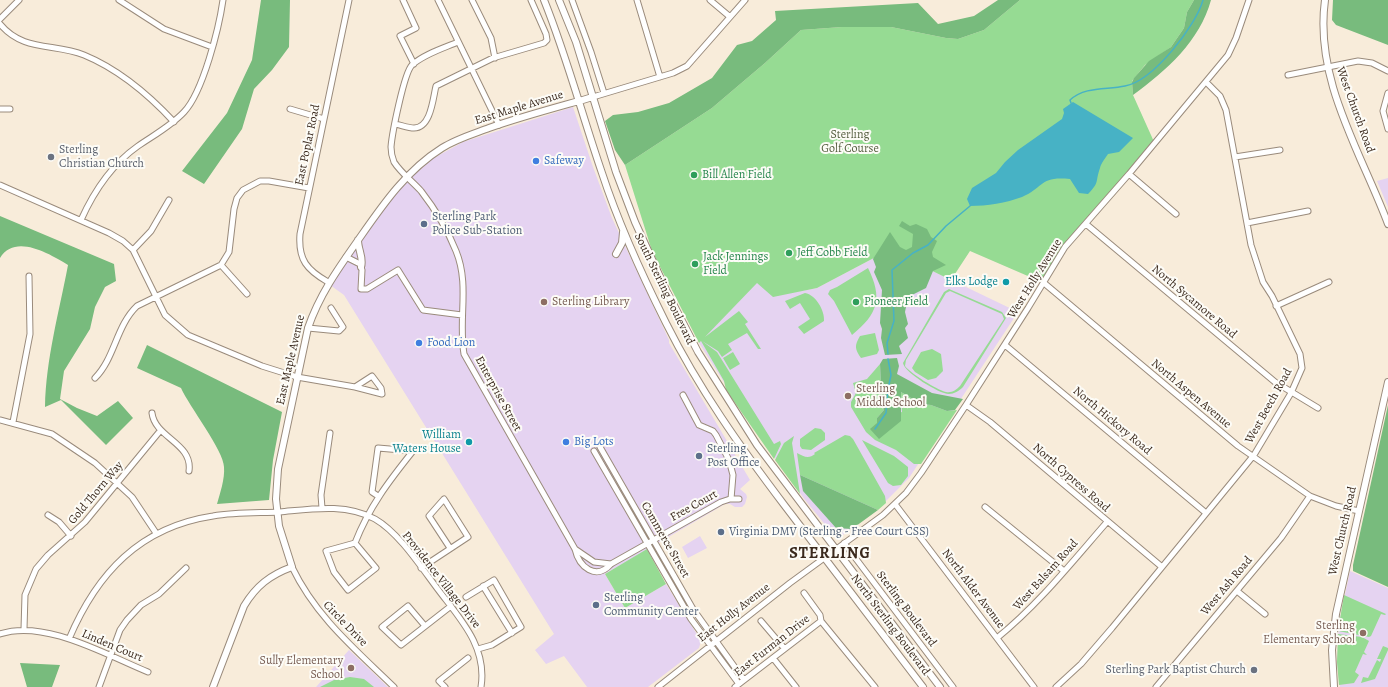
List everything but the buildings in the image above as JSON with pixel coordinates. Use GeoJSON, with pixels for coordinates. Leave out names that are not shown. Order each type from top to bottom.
{"type":"FeatureCollection","features":[{"type":"Feature","properties":{"kind":"main road","name":"South Sterling Boulevard"},"geometry":{"type":"LineString","coordinates":[[544,0],[559,39],[622,229],[667,325],[710,401],[749,458],[824,558]]}},
{"type":"Feature","properties":{"kind":"main road","name":"South Sterling Boulevard"},"geometry":{"type":"LineString","coordinates":[[559,0],[576,42],[616,172],[640,235],[666,290],[692,340],[742,423],[836,550]]}},
{"type":"Feature","properties":{"kind":"main road","name":"West Church Road"},"geometry":{"type":"LineString","coordinates":[[1325,0],[1323,24],[1327,68],[1337,100],[1388,224]]}},
{"type":"Feature","properties":{"kind":"main road","name":"East Maple Avenue"},"geometry":{"type":"LineString","coordinates":[[292,567],[284,544],[277,512],[278,469],[308,328],[315,306],[328,282],[378,211],[407,176],[442,148],[461,138],[498,125],[593,97]]}},
{"type":"Feature","properties":{"kind":"main road"},"geometry":{"type":"LineString","coordinates":[[616,254],[622,243],[622,229]]}},
{"type":"Feature","properties":{"kind":"main road"},"geometry":{"type":"LineString","coordinates":[[358,240],[358,249],[363,260],[361,267]]}},
{"type":"Feature","properties":{"kind":"main road","name":"West Church Road"},"geometry":{"type":"LineString","coordinates":[[1334,687],[1332,672],[1333,632],[1388,382]]}},
{"type":"Feature","properties":{"kind":"main road","name":"North Sterling Boulevard"},"geometry":{"type":"LineString","coordinates":[[836,550],[940,687]]}},
{"type":"Feature","properties":{"kind":"main road","name":"North Sterling Boulevard"},"geometry":{"type":"LineString","coordinates":[[824,558],[923,687]]}},
{"type":"Feature","properties":{"kind":"main road"},"geometry":{"type":"LineString","coordinates":[[213,687],[244,606],[251,595],[265,580],[292,567]]}},
{"type":"Feature","properties":{"kind":"street"},"geometry":{"type":"LineString","coordinates":[[0,19],[19,0]]}},
{"type":"Feature","properties":{"kind":"street"},"geometry":{"type":"LineString","coordinates":[[81,220],[97,189],[115,165],[137,146],[174,122],[185,112],[194,99],[212,47],[223,0]]}},
{"type":"Feature","properties":{"kind":"street","name":"East Poplar Road"},"geometry":{"type":"LineString","coordinates":[[328,282],[314,273],[303,261],[299,248],[349,0]]}},
{"type":"Feature","properties":{"kind":"street"},"geometry":{"type":"LineString","coordinates":[[402,0],[416,28],[400,36],[414,64],[458,42]]}},
{"type":"Feature","properties":{"kind":"street"},"geometry":{"type":"LineString","coordinates":[[438,0],[498,125]]}},
{"type":"Feature","properties":{"kind":"street"},"geometry":{"type":"LineString","coordinates":[[472,0],[491,38],[495,58]]}},
{"type":"Feature","properties":{"kind":"street"},"geometry":{"type":"LineString","coordinates":[[395,124],[415,128],[421,126],[428,119],[436,86],[495,58],[540,44],[546,40],[546,34],[532,0]]}},
{"type":"Feature","properties":{"kind":"street"},"geometry":{"type":"LineString","coordinates":[[572,0],[604,93]]}},
{"type":"Feature","properties":{"kind":"street"},"geometry":{"type":"LineString","coordinates":[[637,0],[660,77]]}},
{"type":"Feature","properties":{"kind":"street"},"geometry":{"type":"LineString","coordinates":[[710,0],[729,16]]}},
{"type":"Feature","properties":{"kind":"street"},"geometry":{"type":"LineString","coordinates":[[593,97],[673,73],[686,66],[707,44],[729,16],[745,0]]}},
{"type":"Feature","properties":{"kind":"street","name":"West Holly Avenue"},"geometry":{"type":"LineString","coordinates":[[824,558],[883,515],[895,504],[921,473],[1005,345],[1066,247],[1130,174],[1228,55],[1236,38],[1249,0]]}},
{"type":"Feature","properties":{"kind":"street"},"geometry":{"type":"LineString","coordinates":[[122,1],[164,29],[212,47]]}},
{"type":"Feature","properties":{"kind":"street"},"geometry":{"type":"LineString","coordinates":[[0,24],[18,40],[28,44],[71,51],[107,66],[156,104],[174,122]]}},
{"type":"Feature","properties":{"kind":"street"},"geometry":{"type":"LineString","coordinates":[[1288,76],[1358,61],[1365,62],[1388,71]]}},
{"type":"Feature","properties":{"kind":"street","name":"Enterprise Street"},"geometry":{"type":"LineString","coordinates":[[414,64],[408,71],[405,80],[391,145],[392,154],[396,165],[420,191],[433,210],[456,251],[463,275],[462,341],[464,354],[470,367],[575,549],[581,564],[590,571],[602,571],[611,564],[647,544]]}},
{"type":"Feature","properties":{"kind":"street","name":"West Beech Road"},"geometry":{"type":"LineString","coordinates":[[1056,687],[1081,664],[1112,628],[1254,455],[1291,393],[1302,368],[1300,354],[1263,282],[1256,263],[1226,110],[1220,96],[1206,82]]}},
{"type":"Feature","properties":{"kind":"street"},"geometry":{"type":"LineString","coordinates":[[1388,93],[1383,111],[1388,129]]}},
{"type":"Feature","properties":{"kind":"street"},"geometry":{"type":"LineString","coordinates":[[0,109],[10,109]]}},
{"type":"Feature","properties":{"kind":"street"},"geometry":{"type":"LineString","coordinates":[[290,109],[324,118]]}},
{"type":"Feature","properties":{"kind":"street"},"geometry":{"type":"LineString","coordinates":[[1235,157],[1280,150]]}},
{"type":"Feature","properties":{"kind":"street"},"geometry":{"type":"LineString","coordinates":[[1130,174],[1176,214]]}},
{"type":"Feature","properties":{"kind":"street"},"geometry":{"type":"LineString","coordinates":[[95,378],[103,371],[129,313],[139,304],[221,265],[229,252],[234,209],[237,198],[243,190],[260,181],[269,181],[310,188]]}},
{"type":"Feature","properties":{"kind":"street"},"geometry":{"type":"LineString","coordinates":[[0,185],[81,220],[123,241],[133,250],[157,295],[165,315],[188,335],[262,366],[297,377],[355,387],[382,394],[381,388],[372,376],[355,387]]}},
{"type":"Feature","properties":{"kind":"street"},"geometry":{"type":"LineString","coordinates":[[133,250],[151,231],[169,200]]}},
{"type":"Feature","properties":{"kind":"street"},"geometry":{"type":"LineString","coordinates":[[1247,223],[1308,211]]}},
{"type":"Feature","properties":{"kind":"street","name":"North Sycamore Road"},"geometry":{"type":"LineString","coordinates":[[1086,224],[1274,382],[1318,408]]}},
{"type":"Feature","properties":{"kind":"street"},"geometry":{"type":"LineString","coordinates":[[346,257],[356,260],[361,267],[361,289],[367,289],[398,270],[422,310],[462,315]]}},
{"type":"Feature","properties":{"kind":"street"},"geometry":{"type":"LineString","coordinates":[[221,265],[247,294]]}},
{"type":"Feature","properties":{"kind":"street"},"geometry":{"type":"LineString","coordinates":[[12,422],[30,334],[29,276]]}},
{"type":"Feature","properties":{"kind":"street"},"geometry":{"type":"LineString","coordinates":[[1276,306],[1329,282]]}},
{"type":"Feature","properties":{"kind":"street","name":"North Aspen Avenue"},"geometry":{"type":"LineString","coordinates":[[1044,283],[1224,435],[1310,496],[1336,506],[1359,511]]}},
{"type":"Feature","properties":{"kind":"street"},"geometry":{"type":"LineString","coordinates":[[308,328],[338,332],[343,327],[331,308]]}},
{"type":"Feature","properties":{"kind":"street","name":"North Hickory Road"},"geometry":{"type":"LineString","coordinates":[[1005,345],[1206,513]]}},
{"type":"Feature","properties":{"kind":"street","name":"Free Court"},"geometry":{"type":"LineString","coordinates":[[683,395],[699,425],[713,432],[729,460],[733,475],[731,499]]}},
{"type":"Feature","properties":{"kind":"street","name":"North Cypress Road"},"geometry":{"type":"LineString","coordinates":[[966,405],[990,422],[1162,567]]}},
{"type":"Feature","properties":{"kind":"street"},"geometry":{"type":"LineString","coordinates":[[152,413],[153,420],[160,431],[168,435],[178,445],[187,458],[190,466],[189,471]]}},
{"type":"Feature","properties":{"kind":"street"},"geometry":{"type":"LineString","coordinates":[[0,420],[52,434],[95,463],[132,497],[156,533]]}},
{"type":"Feature","properties":{"kind":"street","name":"Gold Thorn Way"},"geometry":{"type":"LineString","coordinates":[[24,629],[24,606],[32,576],[42,561],[86,522],[160,431]]}},
{"type":"Feature","properties":{"kind":"street"},"geometry":{"type":"LineString","coordinates":[[322,508],[322,495],[330,433]]}},
{"type":"Feature","properties":{"kind":"street","name":"Commerce Street"},"geometry":{"type":"LineString","coordinates":[[600,447],[693,609],[744,680]]}},
{"type":"Feature","properties":{"kind":"street"},"geometry":{"type":"LineString","coordinates":[[355,543],[363,521],[368,516],[378,496],[413,451],[378,448],[372,492],[378,496]]}},
{"type":"Feature","properties":{"kind":"street","name":"Commerce Street"},"geometry":{"type":"LineString","coordinates":[[594,451],[691,619],[737,686]]}},
{"type":"Feature","properties":{"kind":"street","name":"West Ash Road"},"geometry":{"type":"LineString","coordinates":[[1156,687],[1281,538],[1310,496]]}},
{"type":"Feature","properties":{"kind":"street"},"geometry":{"type":"LineString","coordinates":[[421,568],[468,537],[444,499],[429,516],[450,548]]}},
{"type":"Feature","properties":{"kind":"street","name":"Free Court"},"geometry":{"type":"LineString","coordinates":[[647,544],[721,502],[731,499],[739,499]]}},
{"type":"Feature","properties":{"kind":"street","name":"North Alder Avenue"},"geometry":{"type":"LineString","coordinates":[[895,504],[1034,687]]}},
{"type":"Feature","properties":{"kind":"street"},"geometry":{"type":"LineString","coordinates":[[986,507],[1064,571]]}},
{"type":"Feature","properties":{"kind":"street","name":"Providence Village Drive"},"geometry":{"type":"LineString","coordinates":[[69,639],[86,604],[105,576],[121,560],[156,533],[193,520],[214,516],[322,508],[348,510],[368,516],[389,531],[421,568],[468,628],[478,649],[482,669],[481,687]]}},
{"type":"Feature","properties":{"kind":"street"},"geometry":{"type":"LineString","coordinates":[[48,515],[59,522],[71,536]]}},
{"type":"Feature","properties":{"kind":"street","name":"West Balsam Road"},"geometry":{"type":"LineString","coordinates":[[997,638],[1016,623],[1045,595],[1107,522]]}},
{"type":"Feature","properties":{"kind":"street"},"geometry":{"type":"LineString","coordinates":[[355,543],[376,568],[348,590],[334,572],[326,551],[355,543]]}},
{"type":"Feature","properties":{"kind":"street","name":"Sterling Boulevard"},"geometry":{"type":"LineString","coordinates":[[844,543],[953,687]]}},
{"type":"Feature","properties":{"kind":"street","name":"Enterprise Street"},"geometry":{"type":"LineString","coordinates":[[575,549],[594,562],[611,564]]}},
{"type":"Feature","properties":{"kind":"street","name":"East Holly Avenue"},"geometry":{"type":"LineString","coordinates":[[658,687],[709,645],[824,558]]}},
{"type":"Feature","properties":{"kind":"street","name":"Circle Drive"},"geometry":{"type":"LineString","coordinates":[[292,567],[302,589],[324,618],[394,687]]}},
{"type":"Feature","properties":{"kind":"street"},"geometry":{"type":"LineString","coordinates":[[99,687],[120,630],[132,613],[158,594],[186,568]]}},
{"type":"Feature","properties":{"kind":"street"},"geometry":{"type":"LineString","coordinates":[[466,597],[494,580],[522,627],[492,645],[478,649]]}},
{"type":"Feature","properties":{"kind":"street"},"geometry":{"type":"LineString","coordinates":[[483,586],[512,633]]}},
{"type":"Feature","properties":{"kind":"street"},"geometry":{"type":"LineString","coordinates":[[1237,591],[1265,614]]}},
{"type":"Feature","properties":{"kind":"street"},"geometry":{"type":"LineString","coordinates":[[804,593],[820,616],[821,621],[875,687]]}},
{"type":"Feature","properties":{"kind":"street"},"geometry":{"type":"LineString","coordinates":[[425,626],[408,606],[382,628],[401,645],[451,606]]}},
{"type":"Feature","properties":{"kind":"street"},"geometry":{"type":"LineString","coordinates":[[761,621],[784,648]]}},
{"type":"Feature","properties":{"kind":"street","name":"East Furman Drive"},"geometry":{"type":"LineString","coordinates":[[737,686],[784,648],[821,621]]}},
{"type":"Feature","properties":{"kind":"street","name":"Linden Court"},"geometry":{"type":"LineString","coordinates":[[0,634],[24,629],[45,632],[69,639],[148,672]]}},
{"type":"Feature","properties":{"kind":"street"},"geometry":{"type":"LineString","coordinates":[[445,687],[439,681],[468,658]]}},
{"type":"Feature","properties":{"kind":"street"},"geometry":{"type":"LineString","coordinates":[[773,658],[796,687]]}},
{"type":"Feature","properties":{"kind":"shaded area"},"geometry":{"type":"Polygon","coordinates":[[[573,107],[612,218],[669,340],[669,343],[750,480],[740,489],[746,494],[747,497],[745,504],[742,507],[735,507],[730,504],[725,504],[605,574],[625,608],[666,584],[701,641],[699,648],[648,687],[587,687],[564,656],[546,664],[535,650],[554,634],[344,295],[330,285],[397,190],[432,159],[463,142],[573,107]]]}},
{"type":"Feature","properties":{"kind":"shaded area"},"geometry":{"type":"Polygon","coordinates":[[[1388,178],[1388,207],[1377,181],[1388,178]]]}},
{"type":"Feature","properties":{"kind":"shaded area","name":"Sterling Middle School"},"geometry":{"type":"Polygon","coordinates":[[[889,250],[1018,312],[909,478],[883,504],[843,535],[836,538],[805,500],[746,417],[699,343],[757,282],[773,296],[817,288],[889,250]]]}},
{"type":"Feature","properties":{"kind":"shaded area"},"geometry":{"type":"Polygon","coordinates":[[[700,536],[707,548],[688,558],[682,547],[700,536]]]}},
{"type":"Feature","properties":{"kind":"shaded area","name":"Sterling Elementary School"},"geometry":{"type":"Polygon","coordinates":[[[1350,571],[1388,588],[1388,687],[1340,687],[1337,664],[1339,623],[1350,571]]]}},
{"type":"Feature","properties":{"kind":"shaded area","name":"Sully Elementary School"},"geometry":{"type":"Polygon","coordinates":[[[349,650],[388,687],[316,687],[349,650]]]}},
{"type":"Feature","properties":{"kind":"green space"},"geometry":{"type":"Polygon","coordinates":[[[261,0],[290,0],[289,47],[272,70],[254,89],[242,129],[204,184],[182,171],[227,113],[252,60],[261,0]]]}},
{"type":"Feature","properties":{"kind":"green space"},"geometry":{"type":"Polygon","coordinates":[[[998,0],[1020,0],[984,30],[958,39],[891,27],[842,27],[801,30],[712,108],[625,165],[615,150],[605,121],[613,115],[638,112],[669,103],[712,78],[737,45],[752,41],[776,20],[775,11],[918,3],[938,24],[974,16],[998,0]]]}},
{"type":"Feature","properties":{"kind":"green space","name":"Sterling Golf Course"},"geometry":{"type":"Polygon","coordinates":[[[1020,0],[1194,0],[1187,12],[1184,28],[1171,47],[1145,65],[1132,81],[1133,95],[1155,144],[1066,247],[1044,283],[970,251],[951,280],[889,250],[817,288],[773,297],[757,283],[705,337],[739,311],[748,322],[745,324],[761,349],[758,349],[747,333],[728,344],[732,350],[722,357],[718,351],[702,341],[717,352],[774,444],[780,441],[781,444],[774,459],[726,390],[724,381],[701,341],[699,343],[652,251],[625,165],[712,108],[801,30],[842,27],[891,27],[958,39],[984,30],[1020,0]]]}},
{"type":"Feature","properties":{"kind":"green space"},"geometry":{"type":"Polygon","coordinates":[[[1194,0],[1211,0],[1199,29],[1180,54],[1158,76],[1133,95],[1132,82],[1134,78],[1149,61],[1171,47],[1184,28],[1187,12],[1194,0]]]}},
{"type":"Feature","properties":{"kind":"green space"},"geometry":{"type":"Polygon","coordinates":[[[1333,0],[1388,0],[1388,45],[1336,25],[1332,20],[1333,0]]]}},
{"type":"Feature","properties":{"kind":"green space"},"geometry":{"type":"Polygon","coordinates":[[[0,216],[114,264],[116,281],[105,287],[95,307],[90,329],[64,371],[60,399],[97,416],[118,401],[133,418],[106,445],[61,400],[45,407],[50,353],[68,265],[43,251],[23,246],[14,247],[6,251],[0,258],[0,216]]]}},
{"type":"Feature","properties":{"kind":"green space"},"geometry":{"type":"Polygon","coordinates":[[[902,221],[910,226],[916,224],[927,229],[931,237],[937,241],[932,252],[933,257],[946,265],[933,271],[926,288],[908,297],[905,312],[908,324],[905,328],[908,338],[899,346],[902,354],[885,355],[881,338],[882,329],[880,323],[882,290],[874,272],[876,267],[873,259],[890,232],[900,247],[906,250],[912,247],[913,234],[899,226],[902,221]]]}},
{"type":"Feature","properties":{"kind":"green space","name":"Pioneer Field"},"geometry":{"type":"Polygon","coordinates":[[[868,268],[875,288],[875,305],[868,320],[852,335],[834,301],[828,294],[830,290],[868,268]]]}},
{"type":"Feature","properties":{"kind":"green space"},"geometry":{"type":"Polygon","coordinates":[[[949,289],[1002,312],[1006,318],[963,387],[956,392],[949,394],[938,390],[915,377],[909,372],[905,367],[903,363],[944,292],[949,289]],[[950,291],[946,293],[906,360],[905,366],[930,385],[946,392],[954,391],[960,386],[1004,319],[1002,314],[950,291]]]}},
{"type":"Feature","properties":{"kind":"green space"},"geometry":{"type":"Polygon","coordinates":[[[805,293],[813,297],[819,304],[823,313],[824,321],[804,334],[798,327],[810,319],[800,303],[790,309],[785,301],[805,293]]]}},
{"type":"Feature","properties":{"kind":"green space"},"geometry":{"type":"Polygon","coordinates":[[[875,333],[879,350],[877,354],[861,358],[856,347],[860,336],[875,333]]]}},
{"type":"Feature","properties":{"kind":"green space"},"geometry":{"type":"Polygon","coordinates":[[[147,345],[282,412],[273,460],[269,500],[217,504],[224,476],[224,467],[218,450],[181,388],[137,368],[147,345]]]}},
{"type":"Feature","properties":{"kind":"green space"},"geometry":{"type":"Polygon","coordinates":[[[932,349],[941,354],[943,371],[936,378],[928,380],[915,372],[912,368],[921,352],[932,349]]]}},
{"type":"Feature","properties":{"kind":"green space"},"geometry":{"type":"Polygon","coordinates":[[[733,352],[740,364],[730,370],[723,358],[733,352]]]}},
{"type":"Feature","properties":{"kind":"green space"},"geometry":{"type":"Polygon","coordinates":[[[897,358],[899,366],[897,374],[932,393],[963,399],[955,410],[947,411],[931,405],[921,404],[901,392],[901,421],[879,439],[870,429],[877,423],[877,418],[884,410],[879,391],[881,384],[880,364],[883,359],[897,358]]]}},
{"type":"Feature","properties":{"kind":"green space"},"geometry":{"type":"Polygon","coordinates":[[[880,364],[881,384],[879,391],[884,410],[877,418],[902,412],[901,392],[921,404],[931,405],[947,411],[957,410],[921,464],[914,464],[896,450],[875,440],[866,432],[851,407],[851,402],[856,393],[853,383],[867,379],[880,364]]]}},
{"type":"Feature","properties":{"kind":"green space"},"geometry":{"type":"Polygon","coordinates":[[[1388,405],[1388,587],[1353,571],[1353,565],[1388,405]]]}},
{"type":"Feature","properties":{"kind":"green space"},"geometry":{"type":"Polygon","coordinates":[[[815,428],[821,429],[825,433],[825,440],[811,450],[802,449],[800,446],[800,439],[815,428]]]}},
{"type":"Feature","properties":{"kind":"green space"},"geometry":{"type":"Polygon","coordinates":[[[845,435],[850,436],[853,439],[885,496],[886,503],[878,510],[800,475],[797,453],[811,457],[815,454],[814,453],[845,435]]]}},
{"type":"Feature","properties":{"kind":"green space"},"geometry":{"type":"Polygon","coordinates":[[[794,436],[792,443],[800,494],[775,460],[784,443],[794,436]]]}},
{"type":"Feature","properties":{"kind":"green space"},"geometry":{"type":"Polygon","coordinates":[[[862,440],[894,456],[908,467],[908,476],[901,485],[893,486],[888,483],[862,440]]]}},
{"type":"Feature","properties":{"kind":"green space"},"geometry":{"type":"Polygon","coordinates":[[[800,475],[878,510],[852,529],[836,528],[803,491],[800,475]]]}},
{"type":"Feature","properties":{"kind":"green space"},"geometry":{"type":"Polygon","coordinates":[[[647,549],[666,584],[625,608],[605,574],[647,549]]]}},
{"type":"Feature","properties":{"kind":"green space"},"geometry":{"type":"Polygon","coordinates":[[[1344,595],[1386,614],[1381,614],[1371,636],[1369,637],[1338,631],[1344,595]]]}},
{"type":"Feature","properties":{"kind":"green space"},"geometry":{"type":"Polygon","coordinates":[[[1338,634],[1362,637],[1369,641],[1364,652],[1367,655],[1363,654],[1355,672],[1359,675],[1354,683],[1339,685],[1337,662],[1338,634]]]}},
{"type":"Feature","properties":{"kind":"green space"},"geometry":{"type":"Polygon","coordinates":[[[1383,646],[1388,648],[1388,650],[1375,679],[1361,683],[1363,677],[1368,678],[1377,660],[1380,662],[1381,659],[1377,659],[1383,646]]]}},
{"type":"Feature","properties":{"kind":"green space"},"geometry":{"type":"Polygon","coordinates":[[[20,663],[60,665],[52,687],[27,687],[20,663]]]}},
{"type":"Feature","properties":{"kind":"green space"},"geometry":{"type":"Polygon","coordinates":[[[350,677],[364,679],[374,687],[320,687],[334,680],[350,677]]]}},
{"type":"Feature","properties":{"kind":"water"},"geometry":{"type":"Polygon","coordinates":[[[1073,102],[1133,138],[1119,152],[1108,154],[1102,163],[1096,184],[1092,190],[1088,194],[1079,193],[1070,179],[1053,179],[1043,183],[1022,197],[1010,201],[996,204],[970,206],[967,199],[972,188],[996,173],[1018,150],[1062,119],[1064,113],[1063,109],[1073,102]]]}},
{"type":"Feature","properties":{"kind":"waterway"},"geometry":{"type":"LineString","coordinates":[[1071,103],[1070,100],[1082,92],[1125,86],[1136,82],[1148,74],[1172,51],[1183,37],[1192,24],[1203,0]]}},
{"type":"Feature","properties":{"kind":"waterway"},"geometry":{"type":"LineString","coordinates":[[888,354],[887,343],[894,321],[892,270],[913,253],[928,245],[946,226],[970,206]]}},
{"type":"Feature","properties":{"kind":"waterway"},"geometry":{"type":"LineString","coordinates":[[875,429],[886,413],[891,375],[888,359]]}},
{"type":"Feature","properties":{"kind":"place","name":"Sterling Christian Church"},"geometry":{"type":"Point","coordinates":[51,157]}},
{"type":"Feature","properties":{"kind":"place","name":"Safeway"},"geometry":{"type":"Point","coordinates":[536,161]}},
{"type":"Feature","properties":{"kind":"place","name":"Bill Allen Field"},"geometry":{"type":"Point","coordinates":[694,175]}},
{"type":"Feature","properties":{"kind":"place","name":"Sterling Park Police Sub-Station"},"geometry":{"type":"Point","coordinates":[424,224]}},
{"type":"Feature","properties":{"kind":"place","name":"Jeff Cobb Field"},"geometry":{"type":"Point","coordinates":[789,253]}},
{"type":"Feature","properties":{"kind":"place","name":"Jack Jennings Field"},"geometry":{"type":"Point","coordinates":[695,264]}},
{"type":"Feature","properties":{"kind":"place","name":"Elks Lodge"},"geometry":{"type":"Point","coordinates":[1006,282]}},
{"type":"Feature","properties":{"kind":"place","name":"Sterling Library"},"geometry":{"type":"Point","coordinates":[544,302]}},
{"type":"Feature","properties":{"kind":"place","name":"Pioneer Field"},"geometry":{"type":"Point","coordinates":[856,302]}},
{"type":"Feature","properties":{"kind":"place","name":"Food Lion"},"geometry":{"type":"Point","coordinates":[419,343]}},
{"type":"Feature","properties":{"kind":"place","name":"Sterling Middle School"},"geometry":{"type":"Point","coordinates":[848,396]}},
{"type":"Feature","properties":{"kind":"place","name":"William Waters House"},"geometry":{"type":"Point","coordinates":[469,442]}},
{"type":"Feature","properties":{"kind":"place","name":"Big Lots"},"geometry":{"type":"Point","coordinates":[566,442]}},
{"type":"Feature","properties":{"kind":"place","name":"Sterling Post Office"},"geometry":{"type":"Point","coordinates":[699,456]}},
{"type":"Feature","properties":{"kind":"place","name":"Virginia DMV (Sterling - Free Court CSS)"},"geometry":{"type":"Point","coordinates":[721,532]}},
{"type":"Feature","properties":{"kind":"place","name":"Sterling Community Center"},"geometry":{"type":"Point","coordinates":[596,605]}},
{"type":"Feature","properties":{"kind":"place","name":"Sterling Elementary School"},"geometry":{"type":"Point","coordinates":[1363,633]}},
{"type":"Feature","properties":{"kind":"place","name":"Sully Elementary School"},"geometry":{"type":"Point","coordinates":[351,668]}},
{"type":"Feature","properties":{"kind":"place","name":"Sterling Park Baptist Church"},"geometry":{"type":"Point","coordinates":[1254,670]}},
{"type":"Feature","properties":{"kind":"district","name":"STERLING"},"geometry":{"type":"Point","coordinates":[830,554]}}]}
